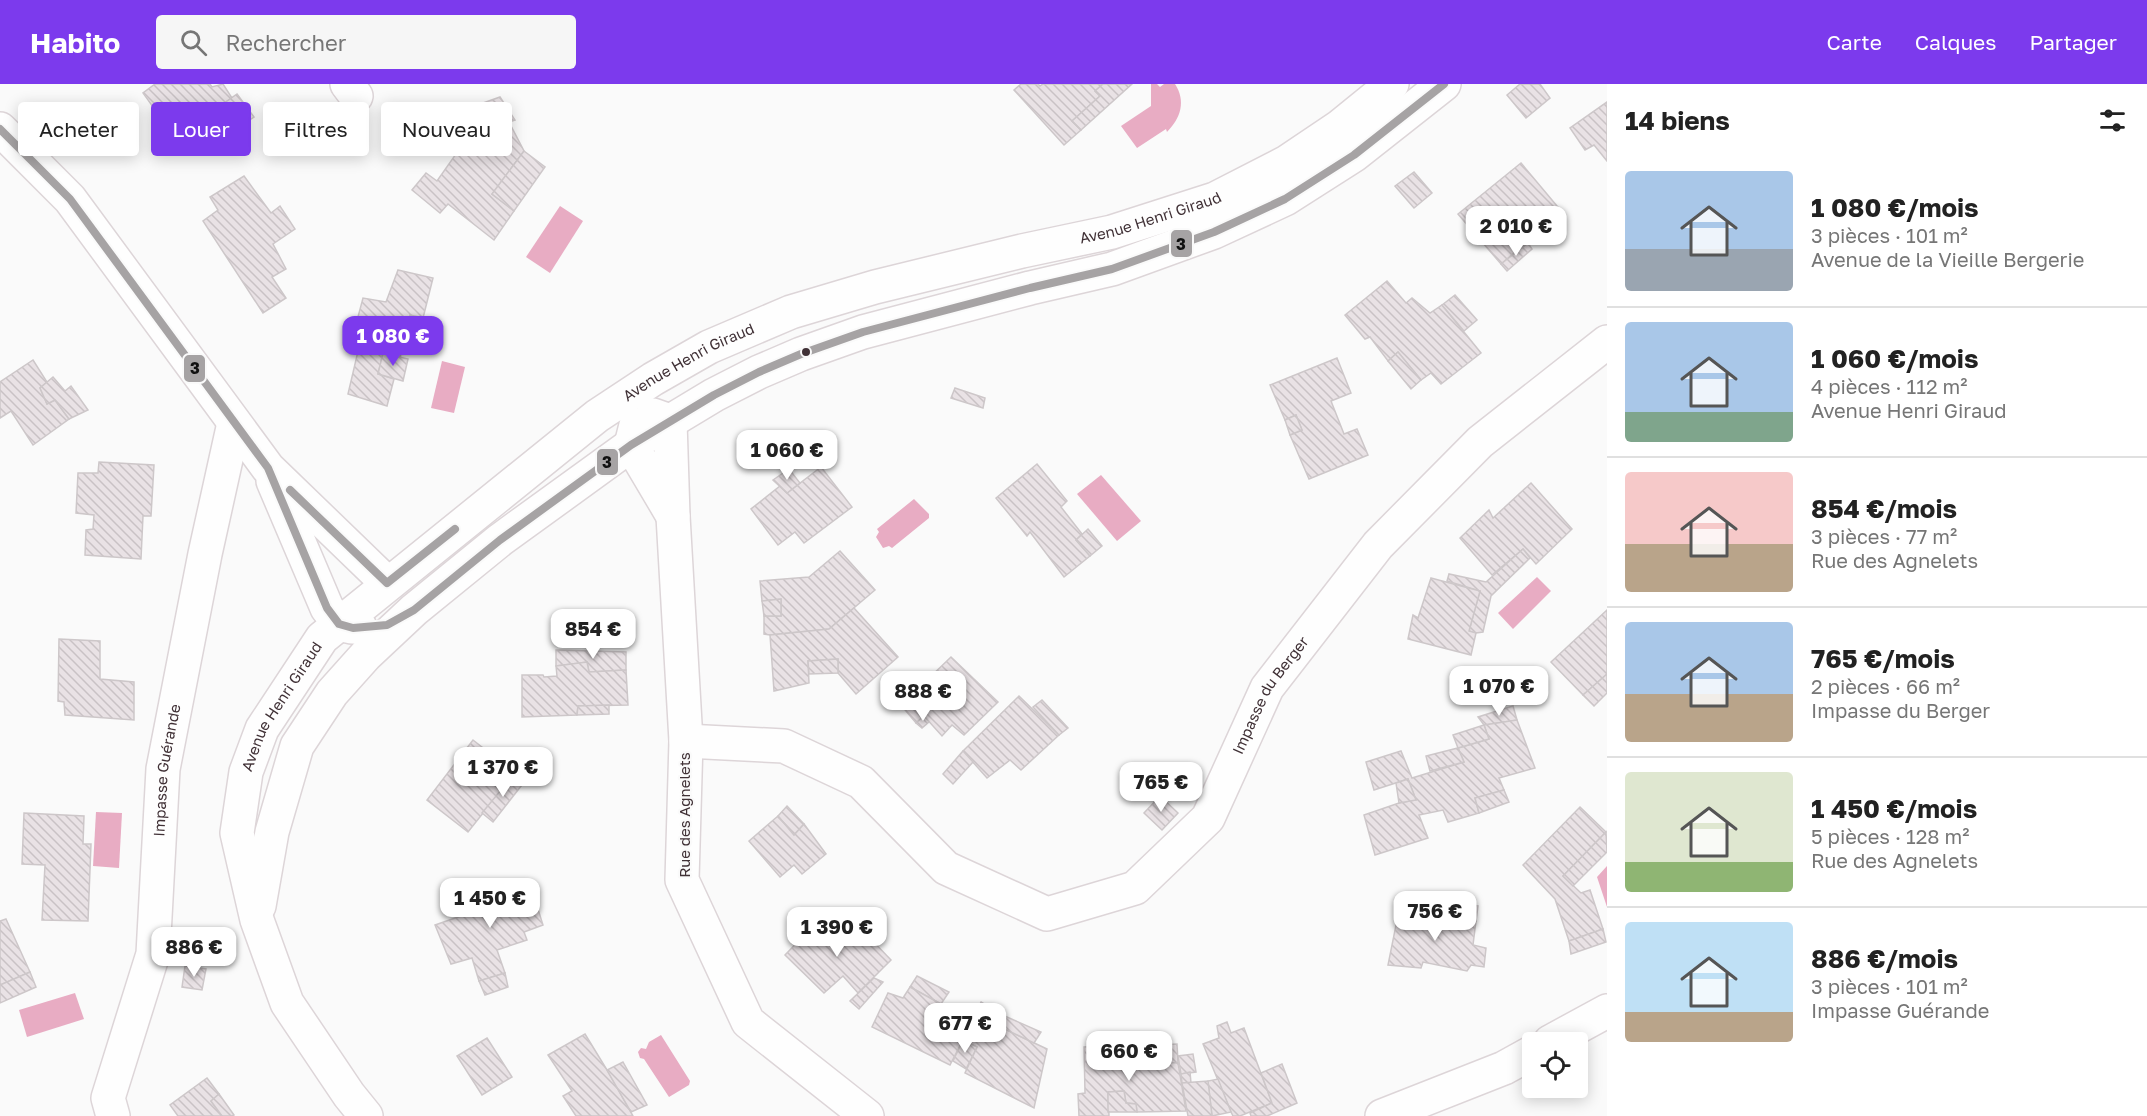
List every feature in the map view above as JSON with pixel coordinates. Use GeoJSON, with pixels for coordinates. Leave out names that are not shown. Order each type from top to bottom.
{"type":"FeatureCollection","features":[{"type":"Feature","properties":{"kind":"street","name":"Avenue Henri Giraud"},"geometry":{"type":"LineString","coordinates":[[366,1116],[349,1095],[287,1003],[257,920],[237,833],[246,772],[262,729],[322,638],[597,416],[653,379],[709,347],[791,312],[875,287],[1022,251],[1112,232],[1215,199],[1287,162],[1339,128],[1392,84]]}},
{"type":"Feature","properties":{"kind":"street","name":"Avenue Henri Giraud"},"geometry":{"type":"LineString","coordinates":[[657,417],[801,354],[863,332],[1112,269],[1214,232],[1285,199],[1354,155],[1444,84]]}},
{"type":"Feature","properties":{"kind":"street"},"geometry":{"type":"LineString","coordinates":[[0,129],[70,199],[267,468],[387,584],[387,606],[379,634],[366,655]]}},
{"type":"Feature","properties":{"kind":"street"},"geometry":{"type":"LineString","coordinates":[[657,417],[647,408],[734,354],[762,324]]}},
{"type":"Feature","properties":{"kind":"street","name":"Impasse du Berger"},"geometry":{"type":"LineString","coordinates":[[686,741],[783,746],[861,782],[946,868],[1047,914],[1135,888],[1208,818],[1268,688],[1378,545],[1480,442],[1607,342]]}},
{"type":"Feature","properties":{"kind":"street"},"geometry":{"type":"LineString","coordinates":[[597,416],[657,417]]}},
{"type":"Feature","properties":{"kind":"street"},"geometry":{"type":"LineString","coordinates":[[631,445],[635,426],[657,417]]}},
{"type":"Feature","properties":{"kind":"street","name":"Rue des Agnelets"},"geometry":{"type":"LineString","coordinates":[[657,417],[673,516],[686,741],[682,880],[748,1022],[867,1116]]}},
{"type":"Feature","properties":{"kind":"street","name":"Impasse Guérande"},"geometry":{"type":"LineString","coordinates":[[113,1116],[108,1098],[153,954],[163,769],[205,554],[234,423]]}},
{"type":"Feature","properties":{"kind":"street","name":"Avenue Henri Giraud"},"geometry":{"type":"LineString","coordinates":[[257,920],[272,832],[297,746],[332,693],[366,655],[414,610],[500,540],[631,445]]}},
{"type":"Feature","properties":{"kind":"street","name":"Rue des Agnelets"},"geometry":{"type":"LineString","coordinates":[[631,445],[673,516]]}},
{"type":"Feature","properties":{"kind":"street"},"geometry":{"type":"LineString","coordinates":[[267,468],[327,608],[339,624],[353,628],[387,624],[414,610]]}},
{"type":"Feature","properties":{"kind":"street"},"geometry":{"type":"LineString","coordinates":[[1568,1032],[1607,1011]]}},
{"type":"Feature","properties":{"kind":"street"},"geometry":{"type":"LineString","coordinates":[[1382,1116],[1504,1068],[1522,1058]]}},
{"type":"Feature","properties":{"kind":"shaded area"},"geometry":{"type":"Polygon","coordinates":[[[1151,84],[1157,84],[1160,87],[1164,84],[1175,84],[1181,103],[1179,115],[1167,132],[1166,129],[1137,148],[1121,126],[1151,106],[1151,84]]]}},
{"type":"Feature","properties":{"kind":"shaded area"},"geometry":{"type":"Polygon","coordinates":[[[560,206],[583,221],[550,273],[526,257],[560,206]]]}},
{"type":"Feature","properties":{"kind":"shaded area"},"geometry":{"type":"Polygon","coordinates":[[[442,361],[465,367],[454,413],[431,408],[442,361]]]}},
{"type":"Feature","properties":{"kind":"shaded area"},"geometry":{"type":"Polygon","coordinates":[[[1101,475],[1141,521],[1117,541],[1077,494],[1101,475]]]}},
{"type":"Feature","properties":{"kind":"shaded area"},"geometry":{"type":"Polygon","coordinates":[[[914,499],[929,514],[929,518],[892,548],[889,546],[883,548],[876,537],[879,532],[877,529],[914,499]]]}},
{"type":"Feature","properties":{"kind":"shaded area"},"geometry":{"type":"Polygon","coordinates":[[[1537,577],[1551,591],[1513,629],[1498,613],[1537,577]]]}},
{"type":"Feature","properties":{"kind":"shaded area"},"geometry":{"type":"Polygon","coordinates":[[[96,812],[122,813],[119,868],[93,866],[96,812]]]}},
{"type":"Feature","properties":{"kind":"shaded area"},"geometry":{"type":"Polygon","coordinates":[[[1607,866],[1607,907],[1597,877],[1607,866]]]}},
{"type":"Feature","properties":{"kind":"shaded area"},"geometry":{"type":"Polygon","coordinates":[[[75,993],[84,1019],[27,1037],[19,1010],[75,993]]]}},
{"type":"Feature","properties":{"kind":"shaded area"},"geometry":{"type":"Polygon","coordinates":[[[661,1035],[690,1081],[689,1085],[669,1097],[638,1052],[641,1048],[646,1049],[649,1042],[661,1035]]]}},
{"type":"Feature","properties":{"kind":"building"},"geometry":{"type":"Polygon","coordinates":[[[155,84],[210,84],[212,87],[223,84],[232,98],[226,102],[151,102],[151,104],[143,93],[155,84]]]}},
{"type":"Feature","properties":{"kind":"building"},"geometry":{"type":"Polygon","coordinates":[[[1021,84],[1040,86],[1043,84],[1103,84],[1095,91],[1100,96],[1072,121],[1081,130],[1064,145],[1014,90],[1021,84]]]}},
{"type":"Feature","properties":{"kind":"building"},"geometry":{"type":"Polygon","coordinates":[[[1103,84],[1132,84],[1081,130],[1072,121],[1100,96],[1095,91],[1103,84]]]}},
{"type":"Feature","properties":{"kind":"building"},"geometry":{"type":"Polygon","coordinates":[[[1520,84],[1540,84],[1550,98],[1526,118],[1507,95],[1520,84]]]}},
{"type":"Feature","properties":{"kind":"building"},"geometry":{"type":"Polygon","coordinates":[[[237,94],[243,102],[226,102],[237,94]]]}},
{"type":"Feature","properties":{"kind":"building"},"geometry":{"type":"Polygon","coordinates":[[[500,97],[503,102],[486,102],[500,97]]]}},
{"type":"Feature","properties":{"kind":"building"},"geometry":{"type":"Polygon","coordinates":[[[1607,102],[1607,161],[1594,145],[1585,150],[1570,128],[1607,102]]]}},
{"type":"Feature","properties":{"kind":"building"},"geometry":{"type":"Polygon","coordinates":[[[512,128],[524,151],[492,194],[514,211],[494,240],[448,204],[440,213],[412,190],[426,173],[437,181],[455,156],[512,156],[512,128]]]}},
{"type":"Feature","properties":{"kind":"building"},"geometry":{"type":"Polygon","coordinates":[[[524,151],[545,167],[514,211],[492,194],[524,151]]]}},
{"type":"Feature","properties":{"kind":"building"},"geometry":{"type":"Polygon","coordinates":[[[1521,163],[1562,212],[1501,264],[1458,214],[1521,163]]]}},
{"type":"Feature","properties":{"kind":"building"},"geometry":{"type":"Polygon","coordinates":[[[1414,172],[1432,193],[1414,208],[1395,186],[1414,172]]]}},
{"type":"Feature","properties":{"kind":"building"},"geometry":{"type":"Polygon","coordinates":[[[244,176],[271,213],[280,206],[295,229],[273,244],[286,269],[272,277],[286,298],[263,313],[203,221],[218,210],[210,197],[244,176]]]}},
{"type":"Feature","properties":{"kind":"building"},"geometry":{"type":"Polygon","coordinates":[[[1528,243],[1532,249],[1507,271],[1501,264],[1528,243]]]}},
{"type":"Feature","properties":{"kind":"building"},"geometry":{"type":"Polygon","coordinates":[[[398,270],[433,278],[423,318],[410,315],[400,358],[383,353],[378,374],[394,379],[387,406],[348,394],[359,347],[351,343],[363,298],[386,302],[398,270]]]}},
{"type":"Feature","properties":{"kind":"building"},"geometry":{"type":"Polygon","coordinates":[[[1387,281],[1406,303],[1412,298],[1430,313],[1442,305],[1481,353],[1441,384],[1431,373],[1421,380],[1398,352],[1388,361],[1370,337],[1365,339],[1345,315],[1387,281]]]}},
{"type":"Feature","properties":{"kind":"building"},"geometry":{"type":"Polygon","coordinates":[[[1455,295],[1477,320],[1464,331],[1442,305],[1455,295]]]}},
{"type":"Feature","properties":{"kind":"building"},"geometry":{"type":"Polygon","coordinates":[[[1398,352],[1421,380],[1411,389],[1388,361],[1398,352]]]}},
{"type":"Feature","properties":{"kind":"building"},"geometry":{"type":"Polygon","coordinates":[[[383,353],[408,359],[403,381],[378,374],[383,353]]]}},
{"type":"Feature","properties":{"kind":"building"},"geometry":{"type":"Polygon","coordinates":[[[1337,358],[1351,393],[1331,401],[1344,434],[1357,429],[1368,455],[1309,479],[1290,435],[1302,430],[1296,415],[1285,420],[1270,385],[1337,358]]]}},
{"type":"Feature","properties":{"kind":"building"},"geometry":{"type":"Polygon","coordinates":[[[33,360],[47,382],[40,388],[47,404],[55,400],[69,419],[33,445],[11,411],[0,418],[0,382],[33,360]]]}},
{"type":"Feature","properties":{"kind":"building"},"geometry":{"type":"Polygon","coordinates":[[[53,377],[65,391],[71,386],[88,410],[69,419],[55,400],[47,404],[40,388],[53,377]]]}},
{"type":"Feature","properties":{"kind":"building"},"geometry":{"type":"Polygon","coordinates":[[[955,388],[985,398],[983,408],[951,398],[955,388]]]}},
{"type":"Feature","properties":{"kind":"building"},"geometry":{"type":"Polygon","coordinates":[[[1296,415],[1302,430],[1290,435],[1285,420],[1296,415]]]}},
{"type":"Feature","properties":{"kind":"building"},"geometry":{"type":"Polygon","coordinates":[[[99,462],[154,465],[151,516],[143,516],[141,559],[85,555],[86,530],[93,529],[94,515],[76,513],[78,473],[98,473],[99,462]]]}},
{"type":"Feature","properties":{"kind":"building"},"geometry":{"type":"Polygon","coordinates":[[[1037,464],[1067,501],[1061,507],[1082,534],[1076,540],[1090,556],[1064,577],[1030,532],[1027,536],[996,498],[1037,464]]]}},
{"type":"Feature","properties":{"kind":"building"},"geometry":{"type":"Polygon","coordinates":[[[821,467],[852,507],[804,543],[795,532],[778,545],[751,509],[780,486],[787,493],[821,467]]]}},
{"type":"Feature","properties":{"kind":"building"},"geometry":{"type":"Polygon","coordinates":[[[789,469],[800,483],[787,493],[773,480],[789,469]]]}},
{"type":"Feature","properties":{"kind":"building"},"geometry":{"type":"Polygon","coordinates":[[[1531,483],[1572,529],[1536,564],[1523,549],[1492,575],[1460,538],[1489,510],[1493,518],[1531,483]]]}},
{"type":"Feature","properties":{"kind":"building"},"geometry":{"type":"Polygon","coordinates":[[[1088,529],[1102,546],[1090,556],[1076,540],[1088,529]]]}},
{"type":"Feature","properties":{"kind":"building"},"geometry":{"type":"Polygon","coordinates":[[[1523,549],[1530,558],[1491,596],[1483,632],[1469,631],[1480,591],[1447,581],[1449,574],[1486,582],[1523,549]]]}},
{"type":"Feature","properties":{"kind":"building"},"geometry":{"type":"Polygon","coordinates":[[[840,551],[875,590],[829,629],[764,634],[764,616],[781,616],[781,599],[762,601],[760,581],[809,577],[840,551]]]}},
{"type":"Feature","properties":{"kind":"building"},"geometry":{"type":"Polygon","coordinates":[[[1431,578],[1480,591],[1469,631],[1476,633],[1471,655],[1408,639],[1413,615],[1418,618],[1431,578]]]}},
{"type":"Feature","properties":{"kind":"building"},"geometry":{"type":"Polygon","coordinates":[[[781,599],[781,616],[764,616],[762,601],[781,599]]]}},
{"type":"Feature","properties":{"kind":"building"},"geometry":{"type":"Polygon","coordinates":[[[854,608],[898,657],[856,694],[838,673],[838,659],[808,661],[809,683],[774,691],[770,635],[829,629],[854,608]]]}},
{"type":"Feature","properties":{"kind":"building"},"geometry":{"type":"Polygon","coordinates":[[[1607,610],[1607,674],[1583,695],[1551,662],[1607,610]]]}},
{"type":"Feature","properties":{"kind":"building"},"geometry":{"type":"Polygon","coordinates":[[[59,639],[100,641],[100,679],[134,682],[134,720],[65,715],[64,702],[58,701],[59,639]]]}},
{"type":"Feature","properties":{"kind":"building"},"geometry":{"type":"Polygon","coordinates":[[[556,650],[626,652],[626,670],[589,672],[587,662],[556,666],[556,650]]]}},
{"type":"Feature","properties":{"kind":"building"},"geometry":{"type":"Polygon","coordinates":[[[951,657],[998,702],[964,735],[952,725],[942,736],[924,716],[916,723],[901,705],[951,657]]]}},
{"type":"Feature","properties":{"kind":"building"},"geometry":{"type":"Polygon","coordinates":[[[838,659],[838,673],[809,674],[808,661],[838,659]]]}},
{"type":"Feature","properties":{"kind":"building"},"geometry":{"type":"Polygon","coordinates":[[[587,662],[589,672],[626,670],[628,705],[578,706],[577,715],[522,717],[522,675],[557,676],[556,666],[587,662]]]}},
{"type":"Feature","properties":{"kind":"building"},"geometry":{"type":"Polygon","coordinates":[[[1607,674],[1607,693],[1594,706],[1583,695],[1607,674]]]}},
{"type":"Feature","properties":{"kind":"building"},"geometry":{"type":"Polygon","coordinates":[[[1019,696],[1059,735],[1021,770],[1010,760],[987,778],[963,751],[1019,696]]]}},
{"type":"Feature","properties":{"kind":"building"},"geometry":{"type":"Polygon","coordinates":[[[1042,700],[1068,728],[1059,735],[1033,707],[1042,700]]]}},
{"type":"Feature","properties":{"kind":"building"},"geometry":{"type":"Polygon","coordinates":[[[609,705],[609,714],[577,715],[578,706],[609,705]]]}},
{"type":"Feature","properties":{"kind":"building"},"geometry":{"type":"Polygon","coordinates":[[[1513,706],[1517,720],[1484,725],[1478,717],[1513,706]]]}},
{"type":"Feature","properties":{"kind":"building"},"geometry":{"type":"Polygon","coordinates":[[[924,716],[929,722],[922,728],[916,723],[924,716]]]}},
{"type":"Feature","properties":{"kind":"building"},"geometry":{"type":"Polygon","coordinates":[[[1517,720],[1535,768],[1499,778],[1504,790],[1475,798],[1479,813],[1448,822],[1443,810],[1419,815],[1428,838],[1375,855],[1364,815],[1399,803],[1416,800],[1408,779],[1374,790],[1366,762],[1401,751],[1412,778],[1464,762],[1458,748],[1489,739],[1484,725],[1517,720]]]}},
{"type":"Feature","properties":{"kind":"building"},"geometry":{"type":"Polygon","coordinates":[[[1484,725],[1489,739],[1458,748],[1453,735],[1484,725]]]}},
{"type":"Feature","properties":{"kind":"building"},"geometry":{"type":"Polygon","coordinates":[[[473,740],[515,773],[468,832],[427,800],[473,740]]]}},
{"type":"Feature","properties":{"kind":"building"},"geometry":{"type":"Polygon","coordinates":[[[1458,748],[1464,762],[1430,771],[1426,756],[1458,748]]]}},
{"type":"Feature","properties":{"kind":"building"},"geometry":{"type":"Polygon","coordinates":[[[963,751],[973,762],[953,784],[943,774],[963,751]]]}},
{"type":"Feature","properties":{"kind":"building"},"geometry":{"type":"Polygon","coordinates":[[[515,773],[525,781],[493,822],[482,813],[515,773]]]}},
{"type":"Feature","properties":{"kind":"building"},"geometry":{"type":"Polygon","coordinates":[[[1408,779],[1416,800],[1399,803],[1396,783],[1408,779]]]}},
{"type":"Feature","properties":{"kind":"building"},"geometry":{"type":"Polygon","coordinates":[[[1504,790],[1509,802],[1479,813],[1475,798],[1504,790]]]}},
{"type":"Feature","properties":{"kind":"building"},"geometry":{"type":"Polygon","coordinates":[[[1160,796],[1178,813],[1162,830],[1144,813],[1160,796]]]}},
{"type":"Feature","properties":{"kind":"building"},"geometry":{"type":"Polygon","coordinates":[[[787,806],[804,824],[794,835],[778,816],[787,806]]]}},
{"type":"Feature","properties":{"kind":"building"},"geometry":{"type":"Polygon","coordinates":[[[1580,807],[1606,832],[1563,876],[1581,893],[1590,890],[1603,929],[1569,941],[1555,899],[1523,865],[1580,807]]]}},
{"type":"Feature","properties":{"kind":"building"},"geometry":{"type":"Polygon","coordinates":[[[24,813],[84,816],[83,844],[91,844],[88,921],[42,920],[45,865],[22,864],[24,813]]]}},
{"type":"Feature","properties":{"kind":"building"},"geometry":{"type":"Polygon","coordinates":[[[778,816],[794,835],[804,824],[826,854],[802,874],[794,865],[780,877],[749,841],[778,816]]]}},
{"type":"Feature","properties":{"kind":"building"},"geometry":{"type":"Polygon","coordinates":[[[1606,832],[1607,852],[1573,886],[1563,876],[1606,832]]]}},
{"type":"Feature","properties":{"kind":"building"},"geometry":{"type":"Polygon","coordinates":[[[530,884],[543,925],[524,932],[527,940],[497,950],[505,973],[479,981],[472,958],[451,964],[435,925],[461,916],[456,906],[530,884]]]}},
{"type":"Feature","properties":{"kind":"building"},"geometry":{"type":"Polygon","coordinates":[[[1402,897],[1478,906],[1476,921],[1399,910],[1402,897]]]}},
{"type":"Feature","properties":{"kind":"building"},"geometry":{"type":"Polygon","coordinates":[[[1399,910],[1476,921],[1473,945],[1486,948],[1484,967],[1471,965],[1467,971],[1423,962],[1421,968],[1388,965],[1399,910]]]}},
{"type":"Feature","properties":{"kind":"building"},"geometry":{"type":"Polygon","coordinates":[[[6,919],[30,972],[0,985],[0,921],[6,919]]]}},
{"type":"Feature","properties":{"kind":"building"},"geometry":{"type":"Polygon","coordinates":[[[817,922],[833,935],[845,926],[858,940],[866,934],[891,960],[858,993],[843,976],[824,993],[785,955],[817,922]]]}},
{"type":"Feature","properties":{"kind":"building"},"geometry":{"type":"Polygon","coordinates":[[[1603,929],[1606,942],[1571,954],[1569,941],[1603,929]]]}},
{"type":"Feature","properties":{"kind":"building"},"geometry":{"type":"Polygon","coordinates":[[[185,966],[206,969],[202,990],[182,987],[185,966]]]}},
{"type":"Feature","properties":{"kind":"building"},"geometry":{"type":"Polygon","coordinates":[[[30,972],[36,987],[0,1003],[0,985],[30,972]]]}},
{"type":"Feature","properties":{"kind":"building"},"geometry":{"type":"Polygon","coordinates":[[[505,973],[508,987],[485,995],[479,981],[505,973]]]}},
{"type":"Feature","properties":{"kind":"building"},"geometry":{"type":"Polygon","coordinates":[[[917,976],[949,992],[941,1004],[910,987],[917,976]]]}},
{"type":"Feature","properties":{"kind":"building"},"geometry":{"type":"Polygon","coordinates":[[[874,978],[883,982],[859,1009],[850,1001],[874,978]]]}},
{"type":"Feature","properties":{"kind":"building"},"geometry":{"type":"Polygon","coordinates":[[[910,987],[974,1018],[950,1065],[872,1027],[888,993],[903,998],[910,987]]]}},
{"type":"Feature","properties":{"kind":"building"},"geometry":{"type":"Polygon","coordinates":[[[981,1002],[998,1013],[992,1023],[1047,1049],[1034,1108],[965,1073],[977,1047],[963,1040],[981,1002]]]}},
{"type":"Feature","properties":{"kind":"building"},"geometry":{"type":"Polygon","coordinates":[[[998,1013],[1041,1032],[1034,1043],[992,1023],[998,1013]]]}},
{"type":"Feature","properties":{"kind":"building"},"geometry":{"type":"Polygon","coordinates":[[[1227,1022],[1231,1033],[1244,1028],[1272,1103],[1240,1116],[1233,1116],[1203,1044],[1219,1038],[1217,1026],[1227,1022]]]}},
{"type":"Feature","properties":{"kind":"building"},"geometry":{"type":"Polygon","coordinates":[[[585,1034],[633,1116],[576,1116],[563,1096],[572,1091],[548,1055],[585,1034]]]}},
{"type":"Feature","properties":{"kind":"building"},"geometry":{"type":"Polygon","coordinates":[[[1156,1037],[1157,1045],[1177,1044],[1178,1063],[1135,1061],[1132,1039],[1156,1037]]]}},
{"type":"Feature","properties":{"kind":"building"},"geometry":{"type":"Polygon","coordinates":[[[487,1038],[512,1077],[482,1095],[457,1056],[487,1038]]]}},
{"type":"Feature","properties":{"kind":"building"},"geometry":{"type":"Polygon","coordinates":[[[963,1040],[977,1047],[966,1069],[953,1061],[963,1040]]]}},
{"type":"Feature","properties":{"kind":"building"},"geometry":{"type":"Polygon","coordinates":[[[1132,1044],[1135,1061],[1178,1063],[1186,1111],[1137,1112],[1136,1104],[1126,1103],[1124,1091],[1108,1092],[1109,1116],[1079,1116],[1078,1094],[1085,1093],[1084,1047],[1132,1044]]]}},
{"type":"Feature","properties":{"kind":"building"},"geometry":{"type":"Polygon","coordinates":[[[1193,1054],[1196,1072],[1181,1074],[1178,1056],[1193,1054]]]}},
{"type":"Feature","properties":{"kind":"building"},"geometry":{"type":"Polygon","coordinates":[[[623,1062],[647,1105],[631,1112],[607,1070],[623,1062]]]}},
{"type":"Feature","properties":{"kind":"building"},"geometry":{"type":"Polygon","coordinates":[[[1282,1064],[1297,1103],[1267,1116],[1251,1116],[1250,1113],[1272,1103],[1261,1073],[1282,1064]]]}},
{"type":"Feature","properties":{"kind":"building"},"geometry":{"type":"Polygon","coordinates":[[[1190,1072],[1191,1083],[1182,1083],[1181,1074],[1190,1072]]]}},
{"type":"Feature","properties":{"kind":"building"},"geometry":{"type":"Polygon","coordinates":[[[207,1078],[219,1094],[211,1101],[222,1116],[178,1116],[170,1105],[207,1078]]]}},
{"type":"Feature","properties":{"kind":"building"},"geometry":{"type":"Polygon","coordinates":[[[1218,1079],[1231,1112],[1212,1116],[1208,1081],[1218,1079]]]}},
{"type":"Feature","properties":{"kind":"building"},"geometry":{"type":"Polygon","coordinates":[[[1208,1081],[1212,1116],[1188,1116],[1182,1083],[1208,1081]]]}},
{"type":"Feature","properties":{"kind":"building"},"geometry":{"type":"Polygon","coordinates":[[[1124,1091],[1126,1103],[1136,1104],[1137,1112],[1108,1112],[1108,1092],[1124,1091]]]}},
{"type":"Feature","properties":{"kind":"building"},"geometry":{"type":"Polygon","coordinates":[[[219,1094],[234,1115],[222,1116],[211,1101],[219,1094]]]}},
{"type":"Feature","properties":{"kind":"transit line","name":"3"},"geometry":{"type":"LineString","coordinates":[[0,129],[70,199],[268,468],[327,608],[339,624],[353,628],[387,625],[414,610],[500,540],[631,445],[714,395],[759,372],[863,332],[1112,269],[1214,232],[1285,199],[1354,155],[1444,84]]}},
{"type":"Feature","properties":{"kind":"transit line","name":"3"},"geometry":{"type":"LineString","coordinates":[[290,490],[387,583],[455,529]]}}]}
